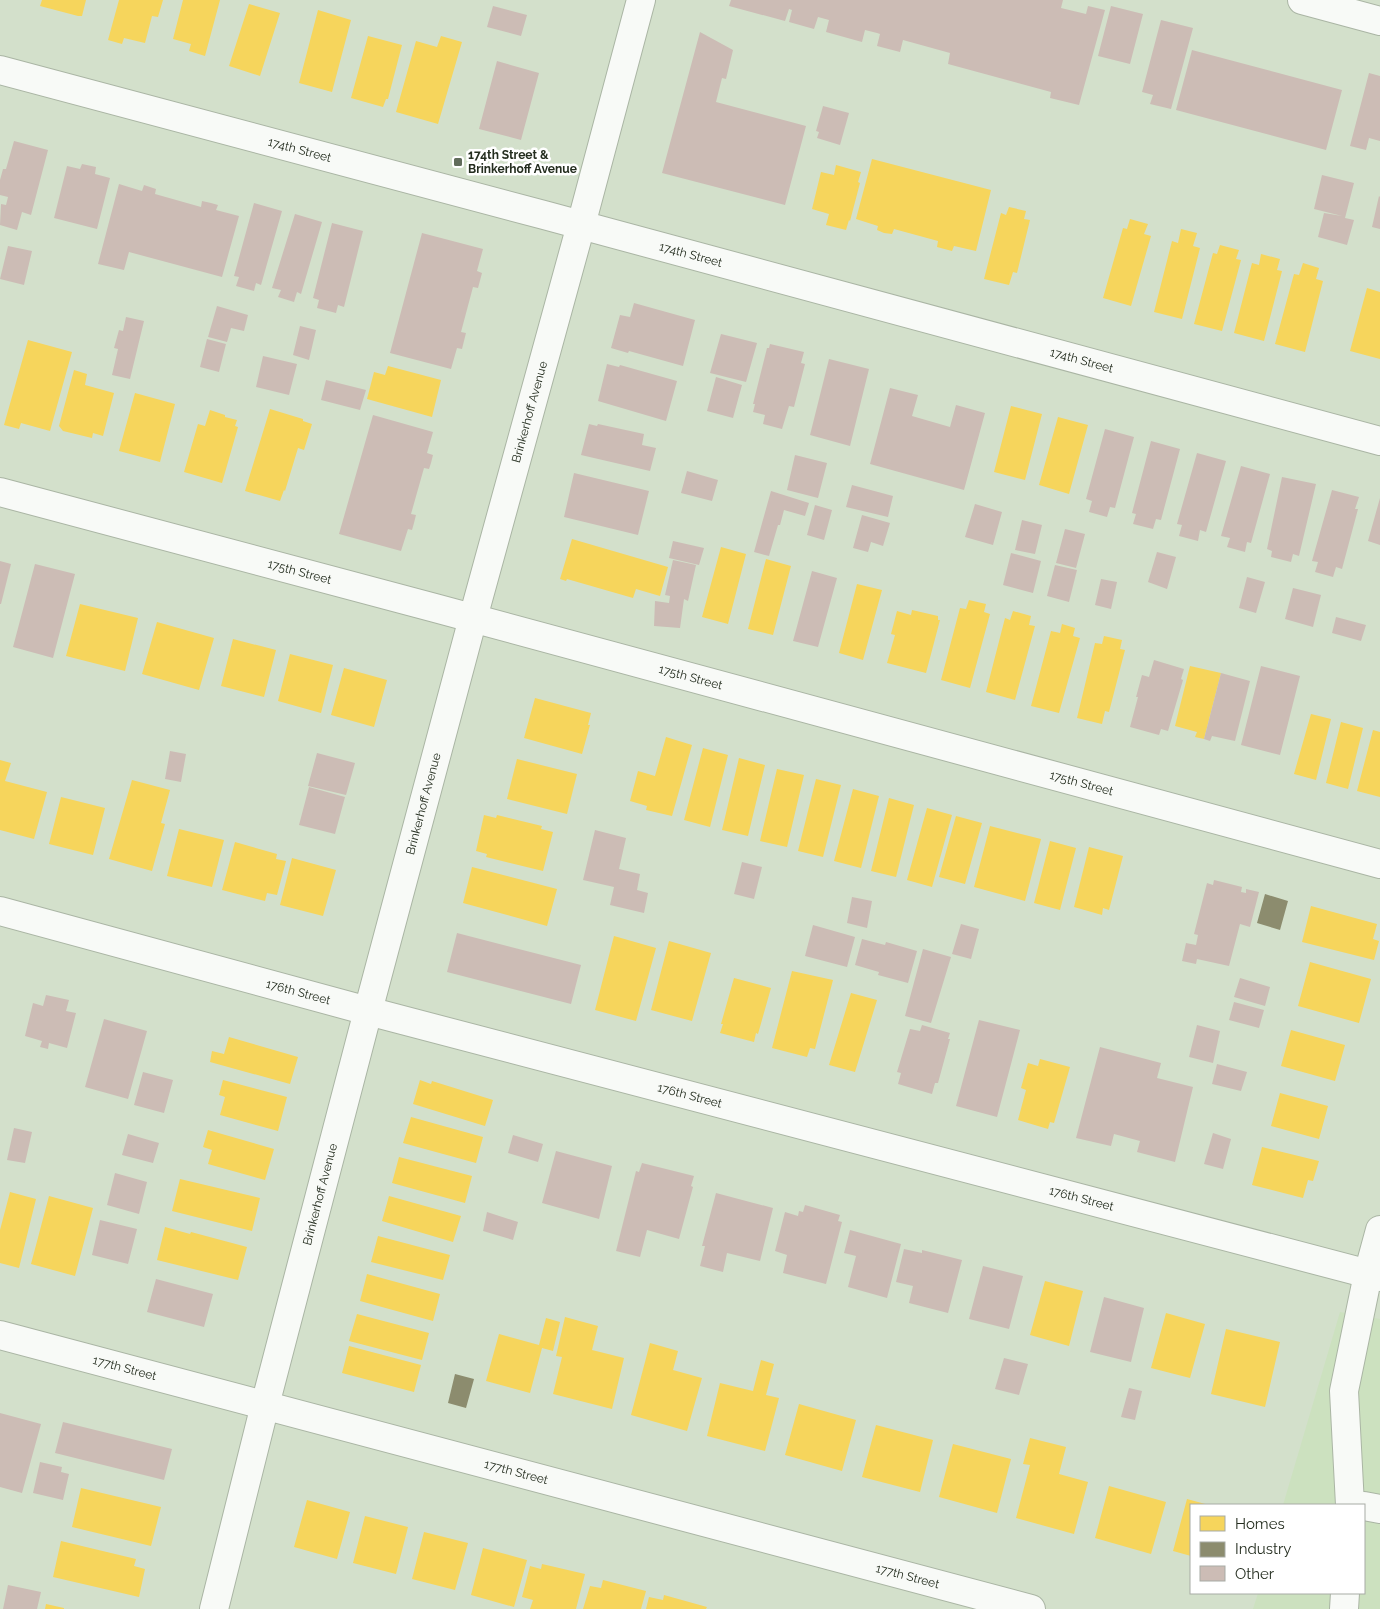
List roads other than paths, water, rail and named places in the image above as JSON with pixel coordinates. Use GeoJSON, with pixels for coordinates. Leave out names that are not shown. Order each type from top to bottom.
{"type":"FeatureCollection","features":[{"type":"Feature","properties":{"kind":"street","name":"Brinkerhoff Avenue"},"geometry":{"type":"LineString","coordinates":[[214,1609],[368,1011],[473,618],[582,225],[640,0]]}},
{"type":"Feature","properties":{"kind":"street"},"geometry":{"type":"LineString","coordinates":[[1302,0],[1380,21]]}},
{"type":"Feature","properties":{"kind":"street","name":"174th Street"},"geometry":{"type":"LineString","coordinates":[[0,70],[1380,441]]}},
{"type":"Feature","properties":{"kind":"street","name":"175th Street"},"geometry":{"type":"LineString","coordinates":[[0,492],[1380,864]]}},
{"type":"Feature","properties":{"kind":"street","name":"176th Street"},"geometry":{"type":"LineString","coordinates":[[0,911],[368,1011],[1374,1276]]}},
{"type":"Feature","properties":{"kind":"street"},"geometry":{"type":"LineString","coordinates":[[1356,1504],[1344,1391],[1374,1276],[1380,1230]]}},
{"type":"Feature","properties":{"kind":"street","name":"177th Street"},"geometry":{"type":"LineString","coordinates":[[0,1335],[1031,1609]]}},
{"type":"Feature","properties":{"kind":"street"},"geometry":{"type":"LineString","coordinates":[[1365,1506],[1380,1509]]}},
{"type":"Feature","properties":{"kind":"street"},"geometry":{"type":"LineString","coordinates":[[1344,1594],[1344,1609]]}},
{"type":"Feature","properties":{"kind":"place","name":"174th Street & Brinkerhoff Avenue"},"geometry":{"type":"Point","coordinates":[458,162]}}]}
